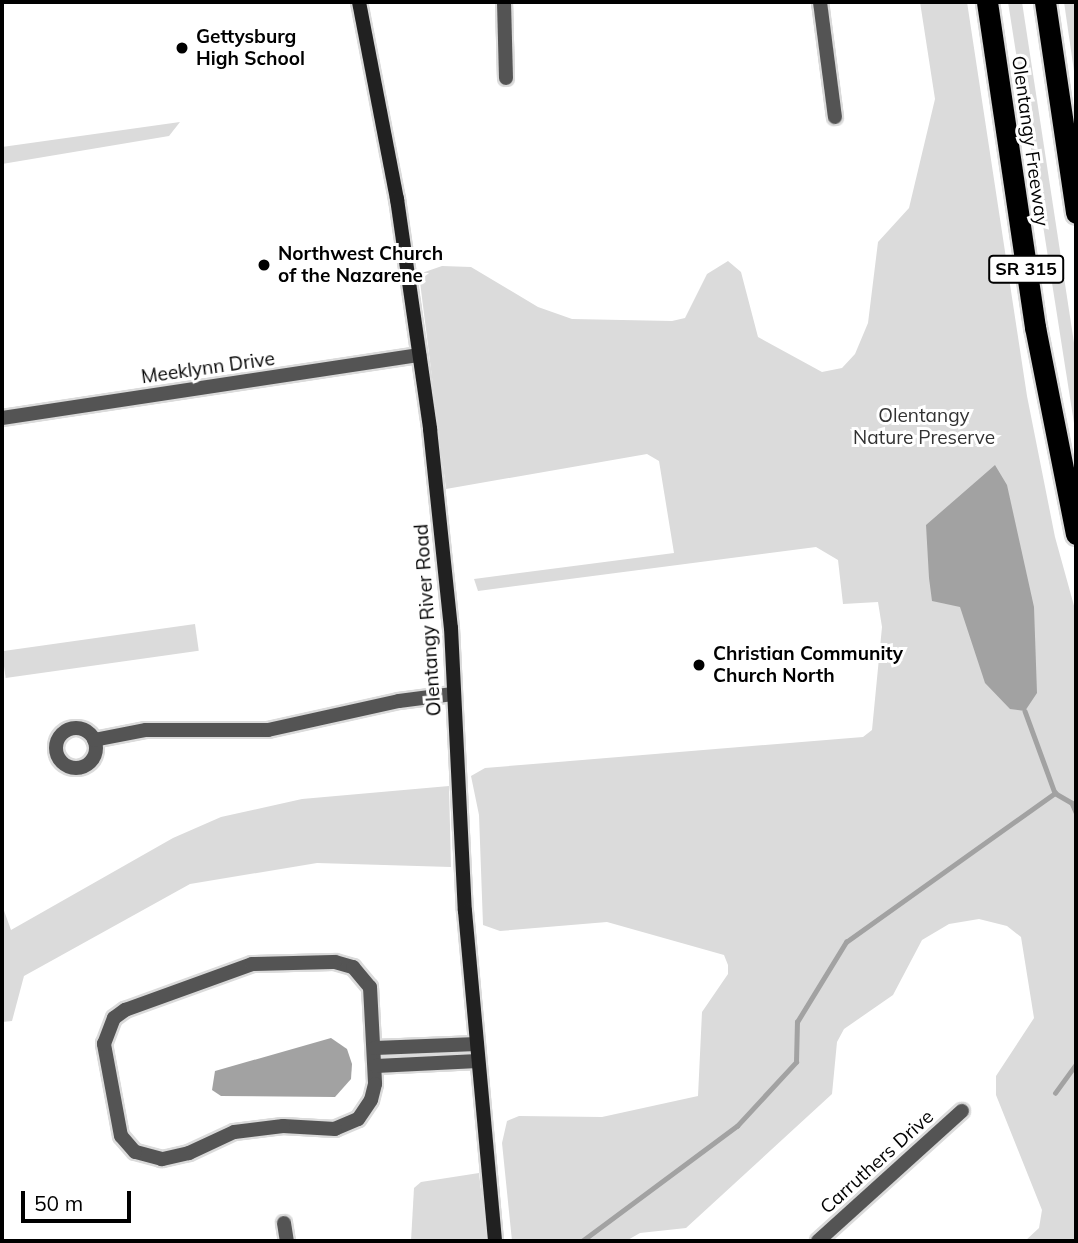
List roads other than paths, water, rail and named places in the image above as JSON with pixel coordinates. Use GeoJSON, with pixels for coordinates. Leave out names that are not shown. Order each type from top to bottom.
{"type":"FeatureCollection","features":[{"type":"Feature","properties":{"kind":"highway","name":"Olentangy Freeway"},"geometry":{"type":"LineString","coordinates":[[987,2],[1035,327],[1076,534]]}},
{"type":"Feature","properties":{"kind":"highway","name":"Olentangy Freeway"},"geometry":{"type":"LineString","coordinates":[[1045,2],[1076,213]]}},
{"type":"Feature","properties":{"kind":"main road","name":"Olentangy River Road"},"geometry":{"type":"LineString","coordinates":[[359,2],[397,198],[445,567],[478,1061],[495,1241]]}},
{"type":"Feature","properties":{"kind":"street"},"geometry":{"type":"LineString","coordinates":[[504,2],[506,78]]}},
{"type":"Feature","properties":{"kind":"street"},"geometry":{"type":"LineString","coordinates":[[820,2],[835,117]]}},
{"type":"Feature","properties":{"kind":"street","name":"Meeklynn Drive"},"geometry":{"type":"LineString","coordinates":[[2,418],[419,355]]}},
{"type":"Feature","properties":{"kind":"street"},"geometry":{"type":"LineString","coordinates":[[94,740],[146,730],[268,730],[399,701],[453,694]]}},
{"type":"Feature","properties":{"kind":"street"},"geometry":{"type":"LineString","coordinates":[[335,962],[353,967],[370,988],[375,1048],[376,1066],[371,1100],[348,1125],[258,1128],[221,1135],[189,1153],[162,1159],[135,1152],[121,1136],[104,1058],[107,1031],[114,1018],[142,1001],[252,964],[335,962]]}},
{"type":"Feature","properties":{"kind":"street"},"geometry":{"type":"LineString","coordinates":[[375,1048],[477,1044]]}},
{"type":"Feature","properties":{"kind":"street"},"geometry":{"type":"LineString","coordinates":[[376,1066],[478,1061]]}},
{"type":"Feature","properties":{"kind":"street","name":"Carruthers Drive"},"geometry":{"type":"LineString","coordinates":[[818,1241],[962,1111]]}},
{"type":"Feature","properties":{"kind":"street"},"geometry":{"type":"LineString","coordinates":[[284,1223],[287,1241]]}},
{"type":"Feature","properties":{"kind":"waterway"},"geometry":{"type":"LineString","coordinates":[[1025,711],[1055,793],[1072,803],[1076,812]]}},
{"type":"Feature","properties":{"kind":"waterway"},"geometry":{"type":"LineString","coordinates":[[582,1241],[737,1126],[796,1062],[797,1022],[846,942],[1055,793]]}},
{"type":"Feature","properties":{"kind":"waterway"},"geometry":{"type":"LineString","coordinates":[[1055,1093],[1076,1064]]}},
{"type":"Feature","properties":{"kind":"place","name":"Gettysburg High School"},"geometry":{"type":"Point","coordinates":[182,48]}},
{"type":"Feature","properties":{"kind":"place","name":"Northwest Church of the Nazarene"},"geometry":{"type":"Point","coordinates":[264,265]}},
{"type":"Feature","properties":{"kind":"place","name":"Christian Community Church North"},"geometry":{"type":"Point","coordinates":[699,665]}},
{"type":"Feature","properties":{"kind":"park label","name":"Olentangy Nature Preserve"},"geometry":{"type":"Point","coordinates":[924,427]}}]}
